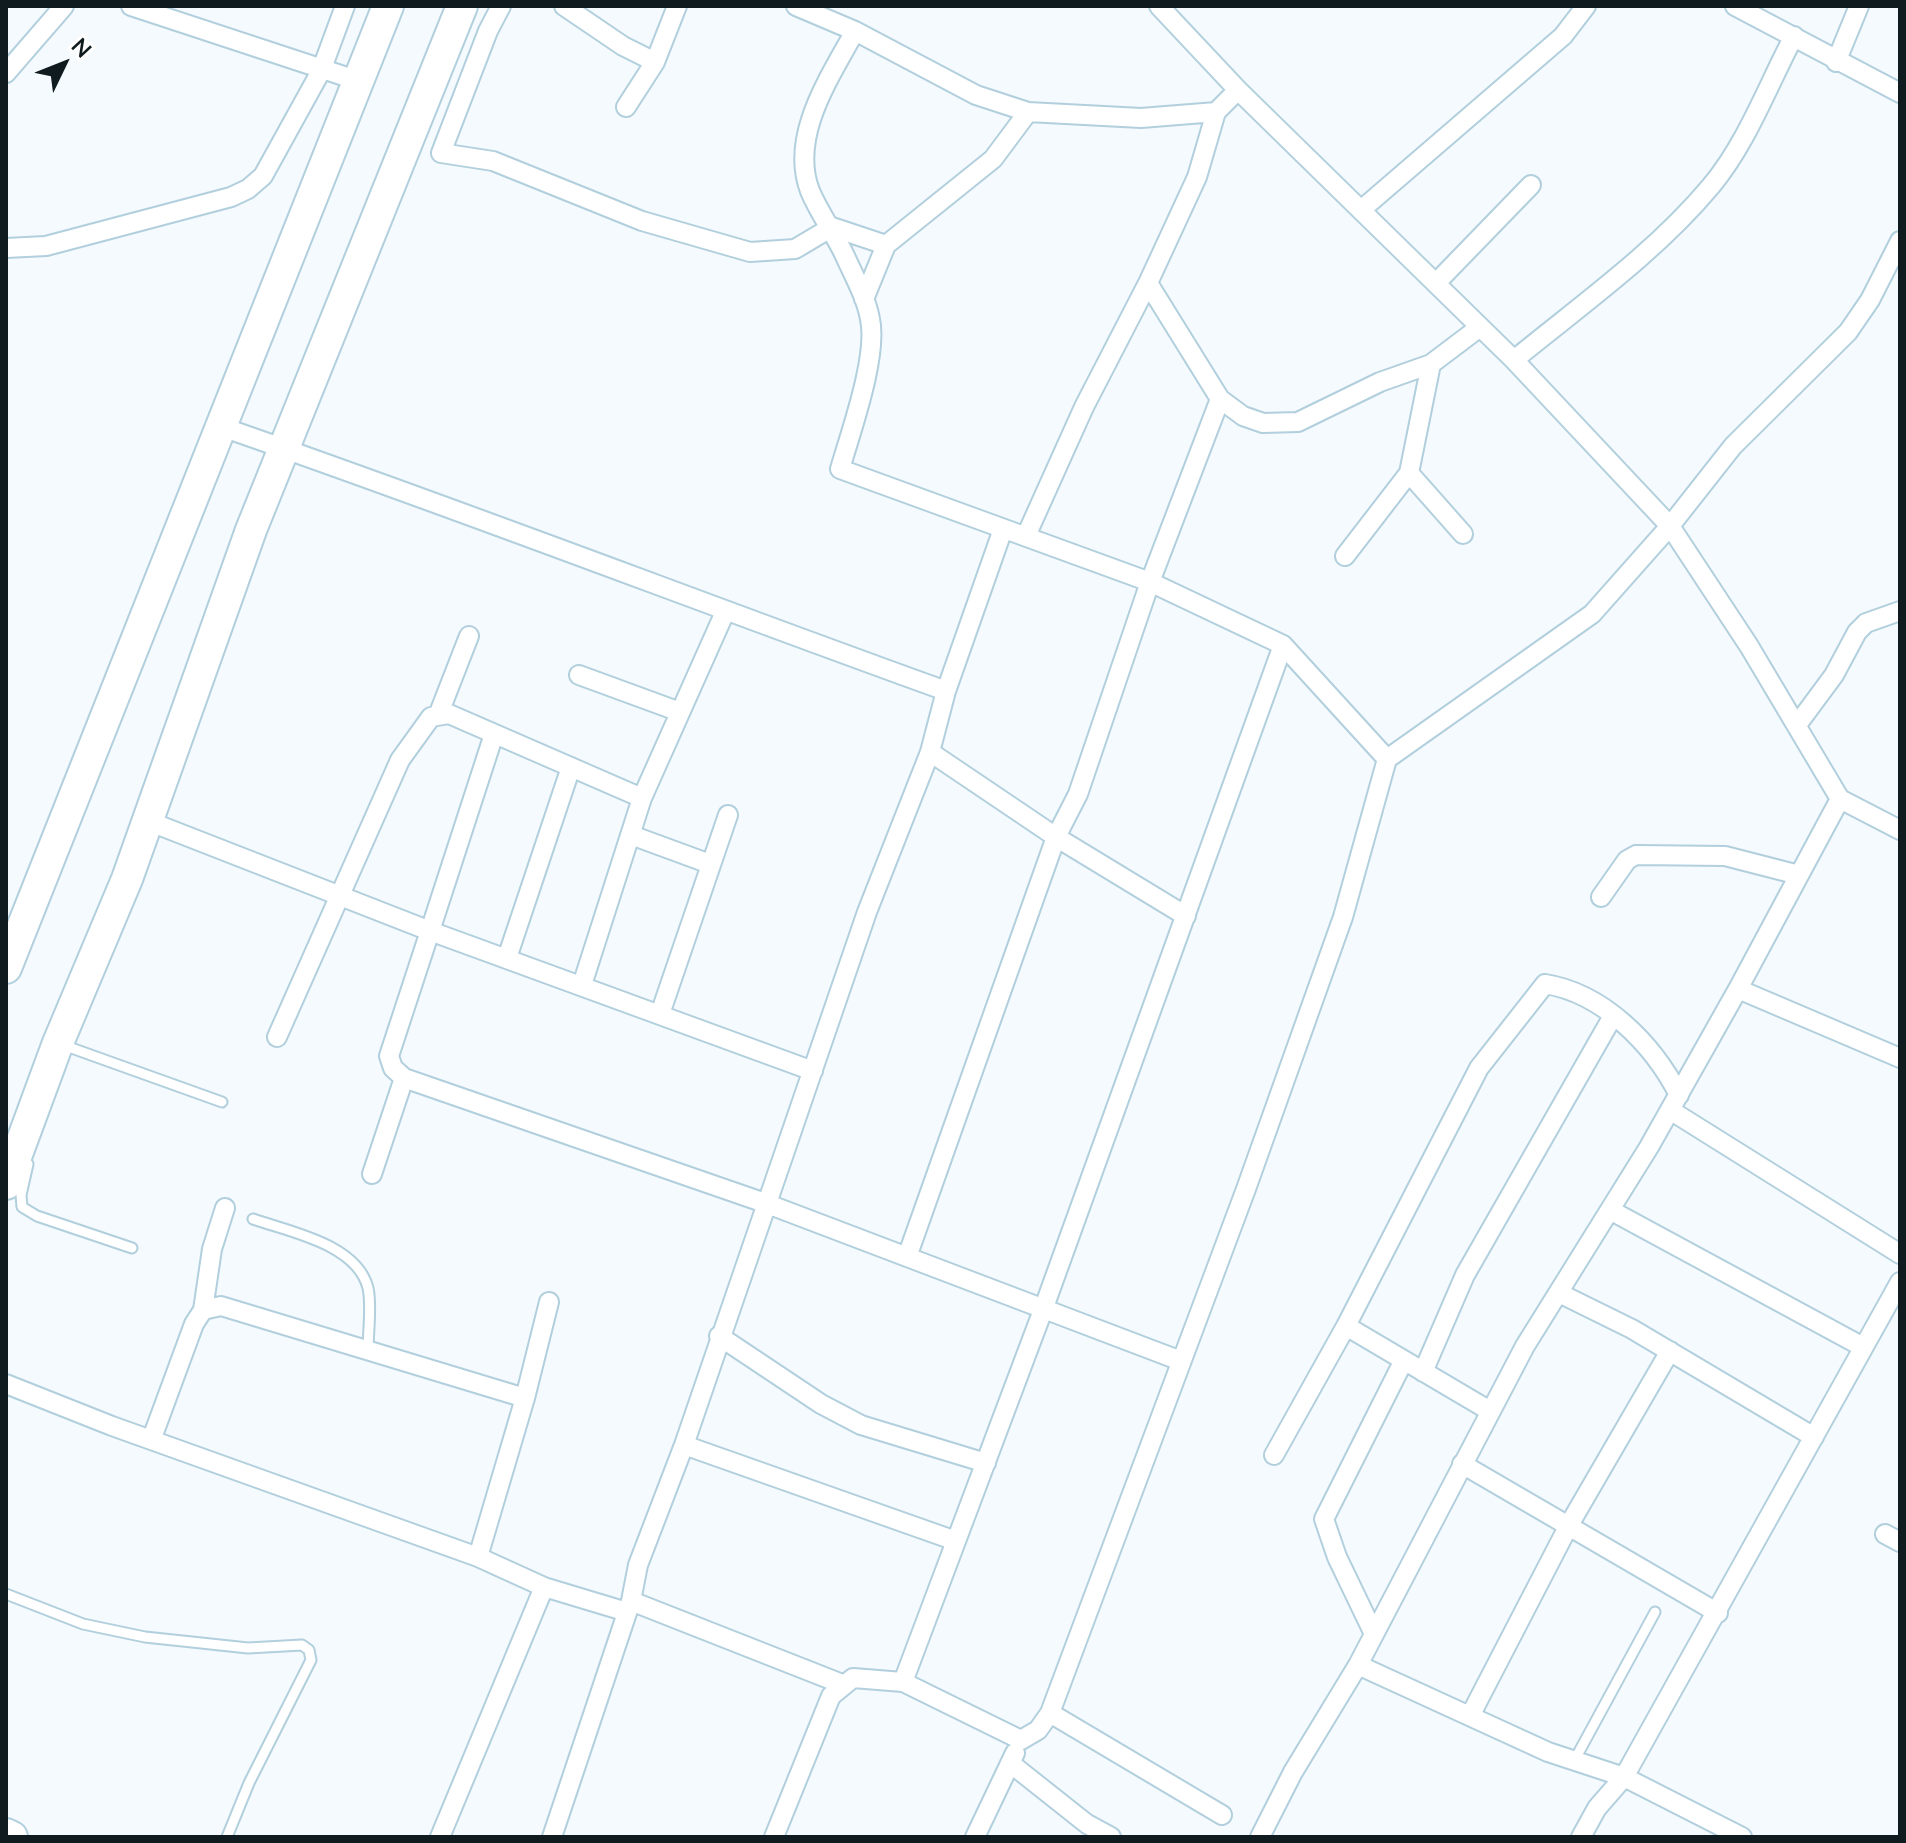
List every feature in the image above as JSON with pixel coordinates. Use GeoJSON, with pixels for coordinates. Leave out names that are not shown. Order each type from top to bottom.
{"type":"FeatureCollection","features":[{"type":"Feature","properties":{"kind":"main road"},"geometry":{"type":"LineString","coordinates":[[6,968],[388,6]]}},
{"type":"Feature","properties":{"kind":"main road"},"geometry":{"type":"LineString","coordinates":[[6,1184],[148,821],[251,530],[462,6]]}},
{"type":"Feature","properties":{"kind":"main road"},"geometry":{"type":"LineString","coordinates":[[6,1834],[12,1837]]}},
{"type":"Feature","properties":{"kind":"street"},"geometry":{"type":"LineString","coordinates":[[6,73],[64,6]]}},
{"type":"Feature","properties":{"kind":"street"},"geometry":{"type":"LineString","coordinates":[[131,6],[359,81]]}},
{"type":"Feature","properties":{"kind":"street"},"geometry":{"type":"LineString","coordinates":[[6,248],[46,246],[231,197],[248,189],[263,176],[321,71],[345,6]]}},
{"type":"Feature","properties":{"kind":"street"},"geometry":{"type":"LineString","coordinates":[[501,6],[488,31],[441,153],[493,161],[642,221],[750,252],[795,249],[832,227],[886,245]]}},
{"type":"Feature","properties":{"kind":"street"},"geometry":{"type":"LineString","coordinates":[[564,6],[623,46],[655,62]]}},
{"type":"Feature","properties":{"kind":"street"},"geometry":{"type":"LineString","coordinates":[[626,107],[655,62],[677,6]]}},
{"type":"Feature","properties":{"kind":"street"},"geometry":{"type":"LineString","coordinates":[[796,6],[855,31],[948,82],[1028,112],[1141,118],[1216,112]]}},
{"type":"Feature","properties":{"kind":"street"},"geometry":{"type":"LineString","coordinates":[[1361,210],[1563,36],[1586,6]]}},
{"type":"Feature","properties":{"kind":"street"},"geometry":{"type":"LineString","coordinates":[[1735,6],[1836,62],[1900,93]]}},
{"type":"Feature","properties":{"kind":"street"},"geometry":{"type":"LineString","coordinates":[[1836,62],[1859,6]]}},
{"type":"Feature","properties":{"kind":"street"},"geometry":{"type":"LineString","coordinates":[[1170,10],[1238,90],[1514,360],[1670,526],[1797,725],[1840,799],[1900,830]]}},
{"type":"Feature","properties":{"kind":"street"},"geometry":{"type":"LineString","coordinates":[[855,31],[822,91],[811,118],[806,146],[810,192],[832,227],[864,299],[872,331],[862,391],[840,469],[1150,582],[1283,645],[1387,759]]}},
{"type":"Feature","properties":{"kind":"street"},"geometry":{"type":"LineString","coordinates":[[1514,360],[1664,236],[1713,185],[1735,150],[1794,36]]}},
{"type":"Feature","properties":{"kind":"street"},"geometry":{"type":"LineString","coordinates":[[1026,536],[1084,407],[1148,283],[1197,177],[1216,112],[1238,90]]}},
{"type":"Feature","properties":{"kind":"street"},"geometry":{"type":"LineString","coordinates":[[864,299],[886,245],[993,159],[1028,112]]}},
{"type":"Feature","properties":{"kind":"street"},"geometry":{"type":"LineString","coordinates":[[1436,283],[1531,185]]}},
{"type":"Feature","properties":{"kind":"street"},"geometry":{"type":"LineString","coordinates":[[975,1837],[1021,1740],[1038,1730],[1050,1713],[1343,917],[1387,759],[1592,614],[1670,526],[1733,446],[1848,332],[1870,300],[1900,241]]}},
{"type":"Feature","properties":{"kind":"street"},"geometry":{"type":"LineString","coordinates":[[1148,283],[1220,399],[1243,416],[1263,423],[1298,422],[1380,382],[1431,364],[1480,327]]}},
{"type":"Feature","properties":{"kind":"street"},"geometry":{"type":"LineString","coordinates":[[1345,556],[1409,473],[1431,364]]}},
{"type":"Feature","properties":{"kind":"street"},"geometry":{"type":"LineString","coordinates":[[907,1257],[1056,837],[1078,794],[1150,582],[1220,399]]}},
{"type":"Feature","properties":{"kind":"street"},"geometry":{"type":"LineString","coordinates":[[222,427],[426,497],[725,612],[946,691]]}},
{"type":"Feature","properties":{"kind":"street"},"geometry":{"type":"LineString","coordinates":[[1409,473],[1463,534]]}},
{"type":"Feature","properties":{"kind":"street"},"geometry":{"type":"LineString","coordinates":[[552,1837],[629,1606],[638,1565],[684,1445],[867,912],[930,752],[946,691],[1003,529]]}},
{"type":"Feature","properties":{"kind":"street"},"geometry":{"type":"LineString","coordinates":[[1797,725],[1834,675],[1857,632],[1866,623],[1900,611]]}},
{"type":"Feature","properties":{"kind":"street"},"geometry":{"type":"LineString","coordinates":[[582,985],[642,798],[725,612]]}},
{"type":"Feature","properties":{"kind":"street"},"geometry":{"type":"LineString","coordinates":[[277,1037],[342,897],[400,760],[421,728],[439,713],[469,636]]}},
{"type":"Feature","properties":{"kind":"street"},"geometry":{"type":"LineString","coordinates":[[903,1682],[1043,1310],[1283,645]]}},
{"type":"Feature","properties":{"kind":"street"},"geometry":{"type":"LineString","coordinates":[[579,675],[680,712]]}},
{"type":"Feature","properties":{"kind":"street"},"geometry":{"type":"LineString","coordinates":[[439,713],[642,798]]}},
{"type":"Feature","properties":{"kind":"street"},"geometry":{"type":"LineString","coordinates":[[494,734],[389,1056],[393,1068],[404,1078],[765,1203],[1181,1361]]}},
{"type":"Feature","properties":{"kind":"street"},"geometry":{"type":"LineString","coordinates":[[930,752],[1056,837],[1186,916]]}},
{"type":"Feature","properties":{"kind":"street"},"geometry":{"type":"LineString","coordinates":[[507,958],[571,767]]}},
{"type":"Feature","properties":{"kind":"street"},"geometry":{"type":"LineString","coordinates":[[1260,1837],[1293,1772],[1358,1665],[1490,1411],[1674,1102],[1840,799]]}},
{"type":"Feature","properties":{"kind":"street"},"geometry":{"type":"LineString","coordinates":[[660,1014],[728,815]]}},
{"type":"Feature","properties":{"kind":"street"},"geometry":{"type":"LineString","coordinates":[[148,821],[430,931],[813,1071]]}},
{"type":"Feature","properties":{"kind":"street"},"geometry":{"type":"LineString","coordinates":[[631,835],[710,864]]}},
{"type":"Feature","properties":{"kind":"street"},"geometry":{"type":"LineString","coordinates":[[1601,897],[1627,860],[1636,855],[1725,856],[1799,875]]}},
{"type":"Feature","properties":{"kind":"street"},"geometry":{"type":"LineString","coordinates":[[1274,1455],[1346,1326],[1479,1068],[1545,984],[1561,987],[1613,1016],[1644,1041],[1665,1068],[1674,1102],[1900,1254]]}},
{"type":"Feature","properties":{"kind":"street"},"geometry":{"type":"LineString","coordinates":[[1738,989],[1900,1058]]}},
{"type":"Feature","properties":{"kind":"street"},"geometry":{"type":"LineString","coordinates":[[1423,1372],[1465,1275],[1613,1016]]}},
{"type":"Feature","properties":{"kind":"street"},"geometry":{"type":"LineString","coordinates":[[372,1174],[404,1078]]}},
{"type":"Feature","properties":{"kind":"street"},"geometry":{"type":"LineString","coordinates":[[152,1438],[194,1324],[203,1310],[212,1249],[225,1208]]}},
{"type":"Feature","properties":{"kind":"street"},"geometry":{"type":"LineString","coordinates":[[1610,1210],[1863,1347]]}},
{"type":"Feature","properties":{"kind":"street"},"geometry":{"type":"LineString","coordinates":[[1581,1837],[1597,1808],[1624,1777],[1900,1282]]}},
{"type":"Feature","properties":{"kind":"street"},"geometry":{"type":"LineString","coordinates":[[1559,1293],[1670,1351],[1814,1437]]}},
{"type":"Feature","properties":{"kind":"street"},"geometry":{"type":"LineString","coordinates":[[478,1557],[525,1398],[549,1302]]}},
{"type":"Feature","properties":{"kind":"street"},"geometry":{"type":"LineString","coordinates":[[203,1310],[221,1306],[525,1398]]}},
{"type":"Feature","properties":{"kind":"street"},"geometry":{"type":"LineString","coordinates":[[1346,1326],[1490,1411]]}},
{"type":"Feature","properties":{"kind":"street"},"geometry":{"type":"LineString","coordinates":[[719,1336],[821,1404],[861,1425],[986,1463]]}},
{"type":"Feature","properties":{"kind":"street"},"geometry":{"type":"LineString","coordinates":[[1470,1716],[1569,1525],[1670,1351]]}},
{"type":"Feature","properties":{"kind":"street"},"geometry":{"type":"LineString","coordinates":[[1374,1634],[1337,1557],[1324,1519],[1403,1362]]}},
{"type":"Feature","properties":{"kind":"street"},"geometry":{"type":"LineString","coordinates":[[6,1384],[478,1557],[544,1587],[629,1606],[842,1684]]}},
{"type":"Feature","properties":{"kind":"street"},"geometry":{"type":"LineString","coordinates":[[684,1445],[956,1541]]}},
{"type":"Feature","properties":{"kind":"street"},"geometry":{"type":"LineString","coordinates":[[1462,1464],[1718,1613]]}},
{"type":"Feature","properties":{"kind":"street"},"geometry":{"type":"LineString","coordinates":[[440,1837],[544,1587]]}},
{"type":"Feature","properties":{"kind":"street"},"geometry":{"type":"LineString","coordinates":[[1358,1665],[1574,1761],[1624,1777],[1742,1837]]}},
{"type":"Feature","properties":{"kind":"street"},"geometry":{"type":"LineString","coordinates":[[774,1837],[831,1696],[853,1678],[903,1682],[1021,1740]]}},
{"type":"Feature","properties":{"kind":"street"},"geometry":{"type":"LineString","coordinates":[[1050,1713],[1222,1815]]}},
{"type":"Feature","properties":{"kind":"street"},"geometry":{"type":"LineString","coordinates":[[1010,1763],[1087,1824],[1111,1837]]}},
{"type":"Feature","properties":{"kind":"lane"},"geometry":{"type":"LineString","coordinates":[[42,1121],[62,1044],[222,1102]]}},
{"type":"Feature","properties":{"kind":"lane"},"geometry":{"type":"LineString","coordinates":[[32,1151],[21,1195],[22,1207],[37,1216],[132,1248]]}},
{"type":"Feature","properties":{"kind":"lane"},"geometry":{"type":"LineString","coordinates":[[253,1219],[327,1246],[355,1264],[368,1287],[368,1351]]}},
{"type":"Feature","properties":{"kind":"lane"},"geometry":{"type":"LineString","coordinates":[[6,1594],[83,1624],[145,1637],[248,1648],[302,1645],[309,1650],[311,1660],[249,1783],[227,1837]]}},
{"type":"Feature","properties":{"kind":"lane"},"geometry":{"type":"LineString","coordinates":[[1574,1761],[1655,1612]]}}]}
